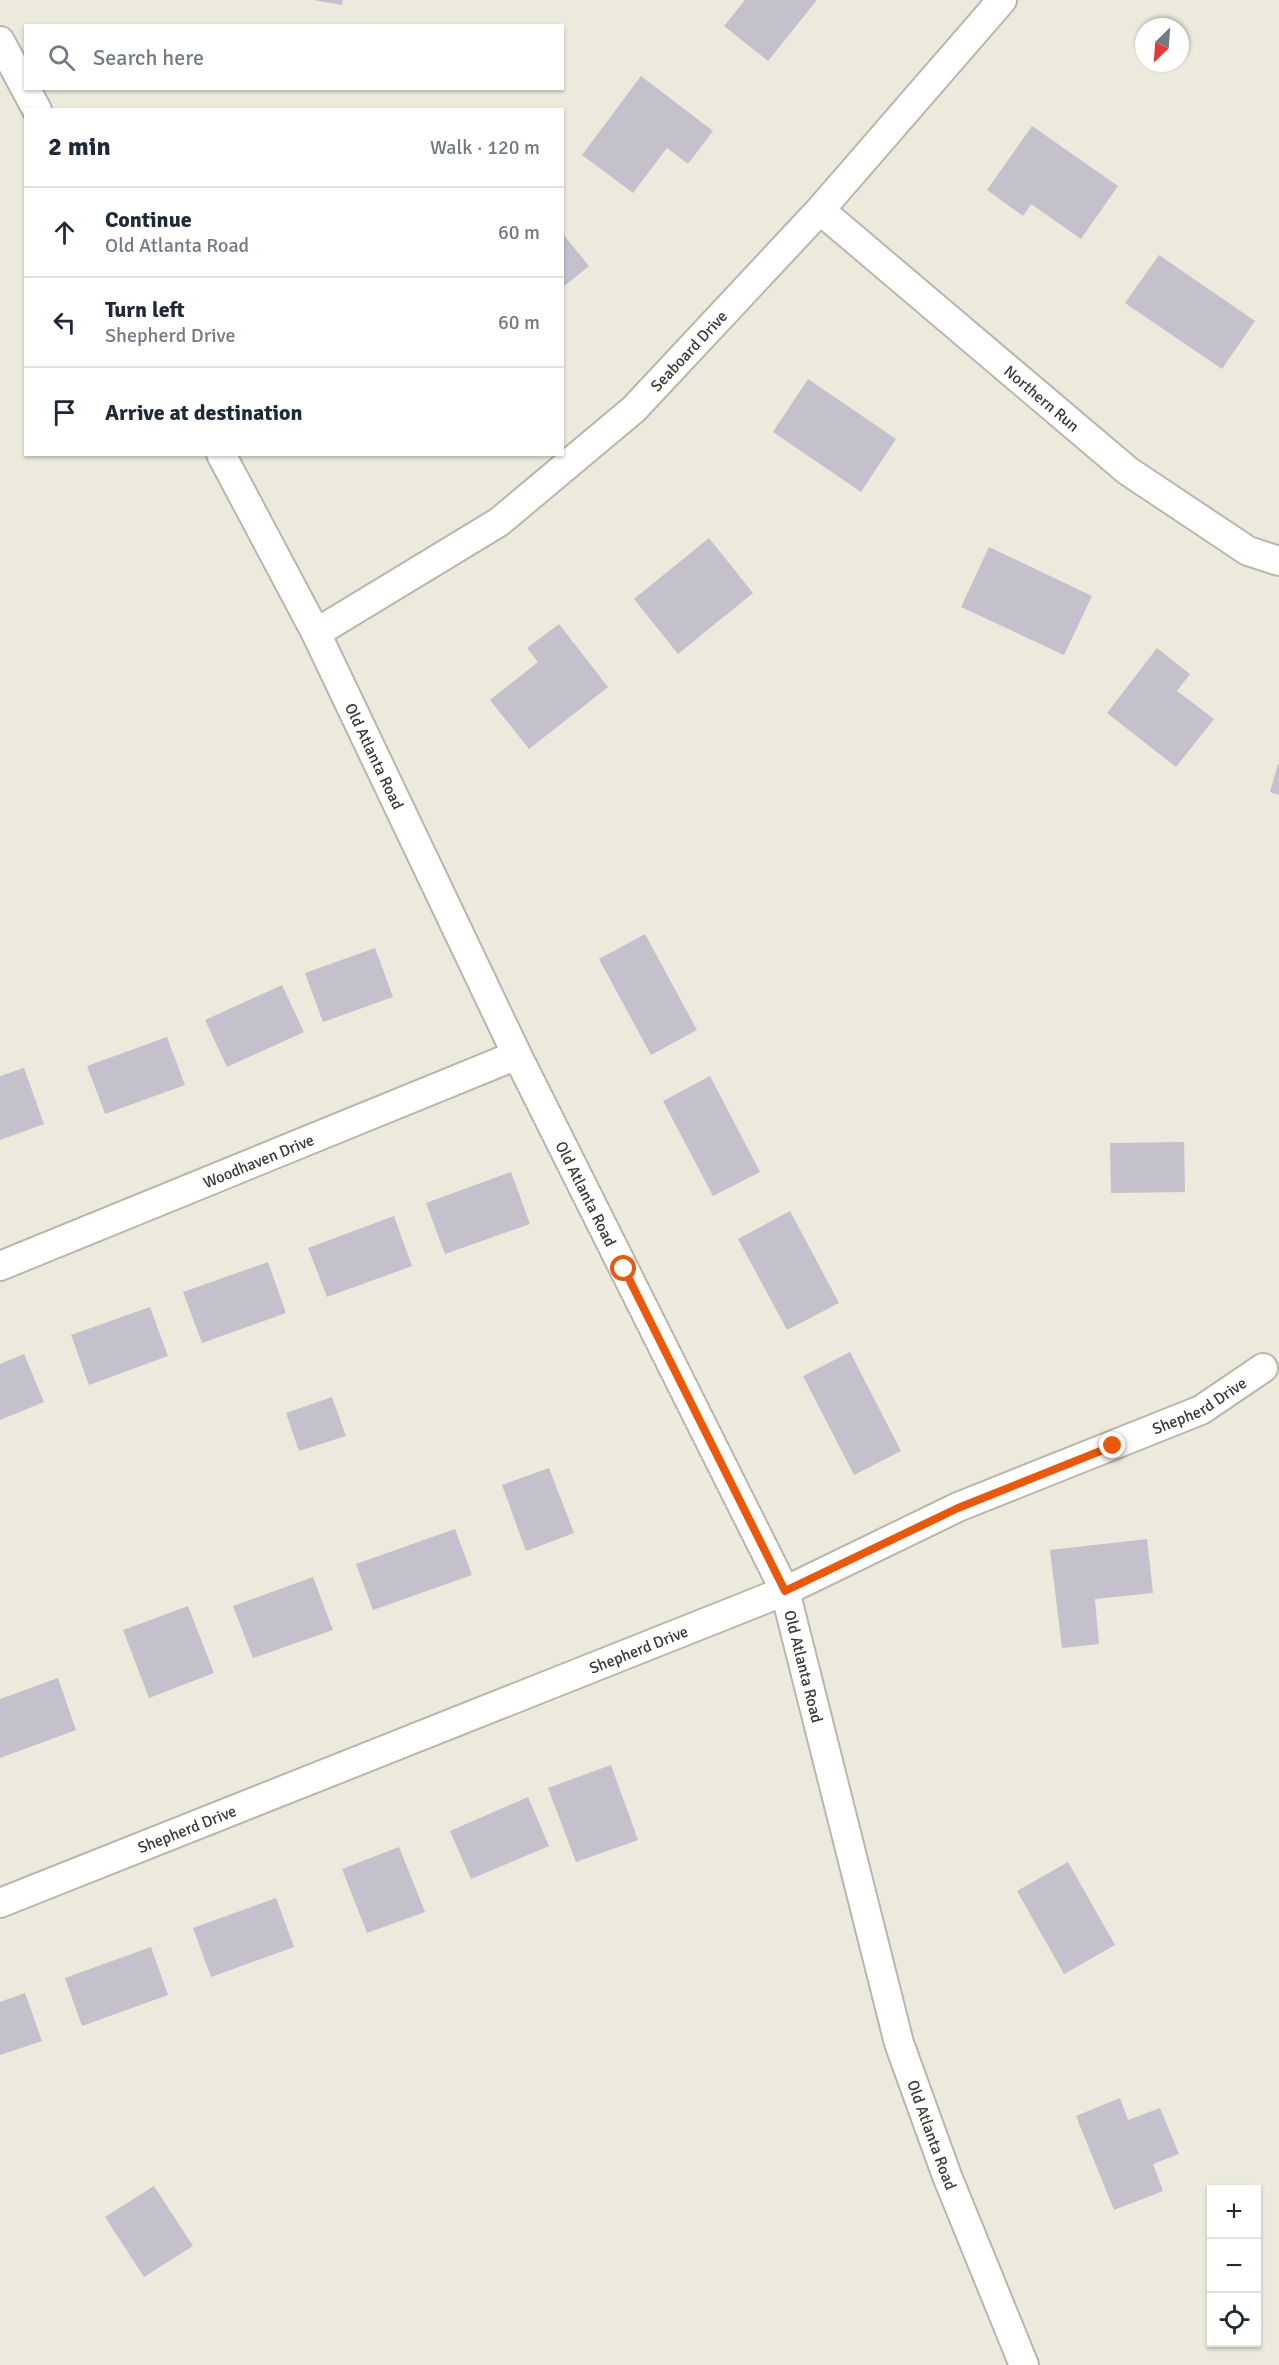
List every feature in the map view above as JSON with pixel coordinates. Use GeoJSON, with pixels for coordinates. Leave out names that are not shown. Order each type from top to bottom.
{"type":"FeatureCollection","features":[{"type":"Feature","properties":{"kind":"street","name":"Seaboard Drive"},"geometry":{"type":"LineString","coordinates":[[316,633],[500,522],[634,409],[820,210],[1002,0]]}},
{"type":"Feature","properties":{"kind":"street"},"geometry":{"type":"LineString","coordinates":[[0,41],[24,86]]}},
{"type":"Feature","properties":{"kind":"street"},"geometry":{"type":"LineString","coordinates":[[26,90],[36,108]]}},
{"type":"Feature","properties":{"kind":"street","name":"Northern Run"},"geometry":{"type":"LineString","coordinates":[[820,210],[1128,471],[1248,551],[1279,561]]}},
{"type":"Feature","properties":{"kind":"street","name":"Old Atlanta Road"},"geometry":{"type":"LineString","coordinates":[[222,456],[316,633],[517,1055],[785,1591],[899,2043],[947,2176],[1024,2365]]}},
{"type":"Feature","properties":{"kind":"street","name":"Woodhaven Drive"},"geometry":{"type":"LineString","coordinates":[[0,1266],[517,1055]]}},
{"type":"Feature","properties":{"kind":"street","name":"Shepherd Drive"},"geometry":{"type":"LineString","coordinates":[[0,1902],[785,1591],[958,1508],[1201,1410],[1263,1368]]}},
{"type":"Feature","properties":{"kind":"building"},"geometry":{"type":"Polygon","coordinates":[[[313,0],[343,0],[342,5],[313,0]]]}},
{"type":"Feature","properties":{"kind":"building"},"geometry":{"type":"Polygon","coordinates":[[[745,0],[817,0],[768,61],[724,26],[745,0]]]}},
{"type":"Feature","properties":{"kind":"building"},"geometry":{"type":"Polygon","coordinates":[[[641,76],[713,131],[688,164],[667,148],[633,193],[582,155],[641,76]]]}},
{"type":"Feature","properties":{"kind":"building"},"geometry":{"type":"Polygon","coordinates":[[[1032,126],[1118,186],[1081,239],[1031,204],[1023,216],[987,190],[1032,126]]]}},
{"type":"Feature","properties":{"kind":"building"},"geometry":{"type":"Polygon","coordinates":[[[564,235],[589,266],[564,286],[564,235]]]}},
{"type":"Feature","properties":{"kind":"building"},"geometry":{"type":"Polygon","coordinates":[[[1159,255],[1255,321],[1222,369],[1125,303],[1159,255]]]}},
{"type":"Feature","properties":{"kind":"building"},"geometry":{"type":"Polygon","coordinates":[[[808,379],[896,439],[861,492],[773,432],[808,379]]]}},
{"type":"Feature","properties":{"kind":"building"},"geometry":{"type":"Polygon","coordinates":[[[709,538],[753,593],[678,654],[634,599],[709,538]]]}},
{"type":"Feature","properties":{"kind":"building"},"geometry":{"type":"Polygon","coordinates":[[[989,547],[1092,596],[1064,655],[961,607],[989,547]]]}},
{"type":"Feature","properties":{"kind":"building"},"geometry":{"type":"Polygon","coordinates":[[[559,624],[608,687],[529,749],[490,700],[538,662],[527,648],[559,624]]]}},
{"type":"Feature","properties":{"kind":"building"},"geometry":{"type":"Polygon","coordinates":[[[1157,648],[1190,674],[1177,691],[1214,719],[1176,767],[1107,713],[1157,648]]]}},
{"type":"Feature","properties":{"kind":"building"},"geometry":{"type":"Polygon","coordinates":[[[1279,764],[1279,795],[1270,792],[1279,764]]]}},
{"type":"Feature","properties":{"kind":"building"},"geometry":{"type":"Polygon","coordinates":[[[645,934],[697,1030],[651,1055],[599,959],[645,934]]]}},
{"type":"Feature","properties":{"kind":"building"},"geometry":{"type":"Polygon","coordinates":[[[375,948],[393,997],[323,1022],[305,973],[375,948]]]}},
{"type":"Feature","properties":{"kind":"building"},"geometry":{"type":"Polygon","coordinates":[[[282,985],[304,1032],[227,1067],[205,1020],[282,985]]]}},
{"type":"Feature","properties":{"kind":"building"},"geometry":{"type":"Polygon","coordinates":[[[167,1037],[185,1085],[105,1114],[87,1066],[167,1037]]]}},
{"type":"Feature","properties":{"kind":"building"},"geometry":{"type":"Polygon","coordinates":[[[24,1068],[44,1124],[0,1140],[0,1076],[24,1068]]]}},
{"type":"Feature","properties":{"kind":"building"},"geometry":{"type":"Polygon","coordinates":[[[710,1076],[760,1172],[713,1196],[663,1101],[710,1076]]]}},
{"type":"Feature","properties":{"kind":"building"},"geometry":{"type":"Polygon","coordinates":[[[1184,1142],[1185,1192],[1111,1193],[1110,1143],[1184,1142]]]}},
{"type":"Feature","properties":{"kind":"building"},"geometry":{"type":"Polygon","coordinates":[[[511,1172],[530,1224],[445,1254],[426,1203],[511,1172]]]}},
{"type":"Feature","properties":{"kind":"building"},"geometry":{"type":"Polygon","coordinates":[[[790,1211],[839,1303],[787,1330],[738,1239],[790,1211]]]}},
{"type":"Feature","properties":{"kind":"building"},"geometry":{"type":"Polygon","coordinates":[[[394,1216],[412,1266],[327,1297],[308,1248],[394,1216]]]}},
{"type":"Feature","properties":{"kind":"building"},"geometry":{"type":"Polygon","coordinates":[[[268,1262],[286,1313],[202,1343],[183,1292],[268,1262]]]}},
{"type":"Feature","properties":{"kind":"building"},"geometry":{"type":"Polygon","coordinates":[[[150,1307],[168,1356],[89,1385],[71,1335],[150,1307]]]}},
{"type":"Feature","properties":{"kind":"building"},"geometry":{"type":"Polygon","coordinates":[[[850,1352],[901,1451],[854,1475],[803,1376],[850,1352]]]}},
{"type":"Feature","properties":{"kind":"building"},"geometry":{"type":"Polygon","coordinates":[[[24,1354],[44,1402],[0,1420],[0,1364],[24,1354]]]}},
{"type":"Feature","properties":{"kind":"building"},"geometry":{"type":"Polygon","coordinates":[[[332,1397],[346,1436],[299,1451],[286,1413],[332,1397]]]}},
{"type":"Feature","properties":{"kind":"building"},"geometry":{"type":"Polygon","coordinates":[[[549,1468],[574,1533],[526,1551],[502,1485],[549,1468]]]}},
{"type":"Feature","properties":{"kind":"building"},"geometry":{"type":"Polygon","coordinates":[[[455,1529],[472,1575],[373,1610],[356,1564],[455,1529]]]}},
{"type":"Feature","properties":{"kind":"building"},"geometry":{"type":"Polygon","coordinates":[[[1147,1539],[1153,1593],[1095,1599],[1099,1644],[1062,1648],[1050,1550],[1147,1539]]]}},
{"type":"Feature","properties":{"kind":"building"},"geometry":{"type":"Polygon","coordinates":[[[313,1577],[333,1630],[253,1658],[233,1606],[313,1577]]]}},
{"type":"Feature","properties":{"kind":"building"},"geometry":{"type":"Polygon","coordinates":[[[188,1606],[214,1673],[149,1698],[123,1630],[188,1606]]]}},
{"type":"Feature","properties":{"kind":"building"},"geometry":{"type":"Polygon","coordinates":[[[58,1678],[76,1730],[0,1758],[0,1699],[58,1678]]]}},
{"type":"Feature","properties":{"kind":"building"},"geometry":{"type":"Polygon","coordinates":[[[611,1765],[638,1840],[576,1862],[548,1788],[611,1765]]]}},
{"type":"Feature","properties":{"kind":"building"},"geometry":{"type":"Polygon","coordinates":[[[528,1797],[549,1846],[471,1879],[450,1831],[528,1797]]]}},
{"type":"Feature","properties":{"kind":"building"},"geometry":{"type":"Polygon","coordinates":[[[399,1847],[425,1912],[367,1933],[342,1869],[399,1847]]]}},
{"type":"Feature","properties":{"kind":"building"},"geometry":{"type":"Polygon","coordinates":[[[1068,1862],[1115,1945],[1064,1974],[1017,1891],[1068,1862]]]}},
{"type":"Feature","properties":{"kind":"building"},"geometry":{"type":"Polygon","coordinates":[[[276,1898],[294,1947],[211,1977],[193,1928],[276,1898]]]}},
{"type":"Feature","properties":{"kind":"building"},"geometry":{"type":"Polygon","coordinates":[[[151,1947],[168,1995],[82,2026],[65,1978],[151,1947]]]}},
{"type":"Feature","properties":{"kind":"building"},"geometry":{"type":"Polygon","coordinates":[[[25,1993],[42,2041],[0,2055],[0,2002],[25,1993]]]}},
{"type":"Feature","properties":{"kind":"building"},"geometry":{"type":"Polygon","coordinates":[[[1120,2098],[1128,2120],[1160,2108],[1179,2154],[1153,2164],[1163,2191],[1114,2210],[1076,2116],[1120,2098]]]}},
{"type":"Feature","properties":{"kind":"building"},"geometry":{"type":"Polygon","coordinates":[[[154,2186],[193,2246],[144,2277],[105,2217],[154,2186]]]}},
{"type":"Feature","properties":{"kind":"route"},"geometry":{"type":"LineString","coordinates":[[624,1269],[785,1591],[958,1508],[1113,1446]]}}]}
